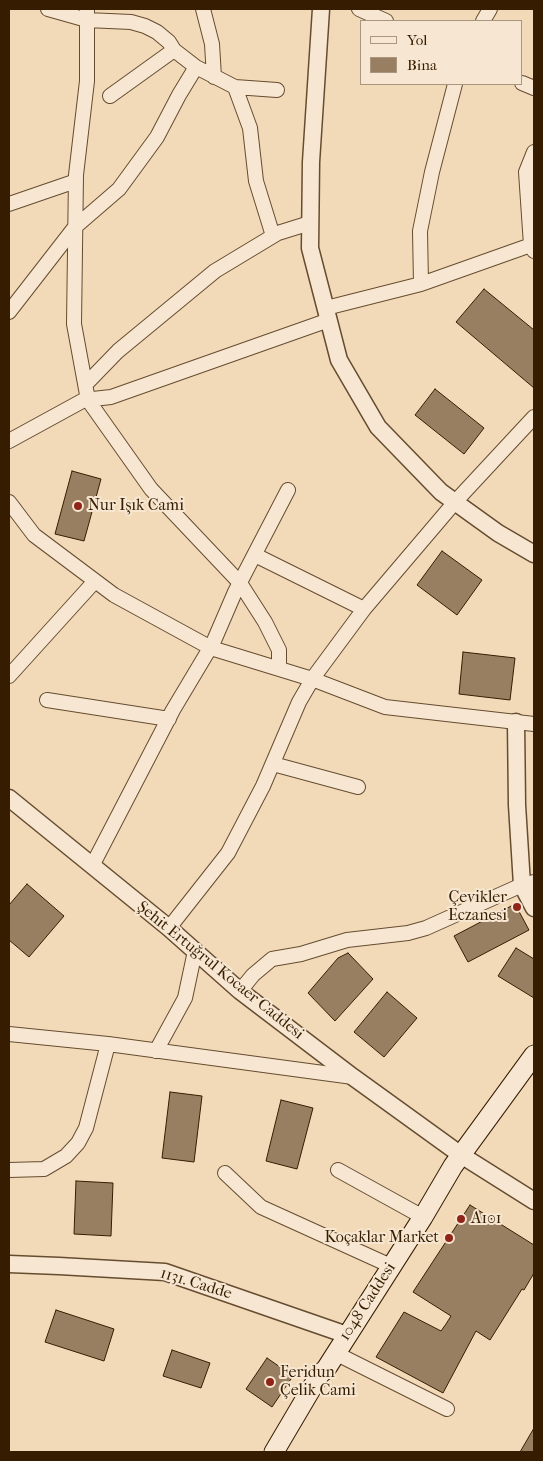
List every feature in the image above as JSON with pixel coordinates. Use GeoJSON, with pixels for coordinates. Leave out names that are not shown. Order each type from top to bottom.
{"type":"FeatureCollection","features":[{"type":"Feature","properties":{"kind":"main road","name":"1048 Caddesi"},"geometry":{"type":"LineString","coordinates":[[274,1452],[320,1374],[326,1368],[392,1266],[461,1155],[534,1056]]}},
{"type":"Feature","properties":{"kind":"street"},"geometry":{"type":"LineString","coordinates":[[48,9],[87,14],[145,26],[158,32],[169,42],[174,50],[196,67],[235,87],[277,90]]}},
{"type":"Feature","properties":{"kind":"street"},"geometry":{"type":"LineString","coordinates":[[203,9],[212,44],[214,76]]}},
{"type":"Feature","properties":{"kind":"street"},"geometry":{"type":"LineString","coordinates":[[321,9],[311,162],[310,248],[339,360],[378,427],[441,492],[498,534],[534,554]]}},
{"type":"Feature","properties":{"kind":"street"},"geometry":{"type":"LineString","coordinates":[[359,9],[384,20]]}},
{"type":"Feature","properties":{"kind":"street"},"geometry":{"type":"LineString","coordinates":[[484,20],[490,9]]}},
{"type":"Feature","properties":{"kind":"street"},"geometry":{"type":"LineString","coordinates":[[87,14],[87,81],[76,181],[74,324],[88,400],[151,489],[240,583],[265,622],[279,650],[279,669]]}},
{"type":"Feature","properties":{"kind":"street"},"geometry":{"type":"LineString","coordinates":[[110,96],[174,50]]}},
{"type":"Feature","properties":{"kind":"street"},"geometry":{"type":"LineString","coordinates":[[9,312],[75,227],[119,189],[156,137],[196,67]]}},
{"type":"Feature","properties":{"kind":"street"},"geometry":{"type":"LineString","coordinates":[[421,284],[420,231],[432,172],[455,85]]}},
{"type":"Feature","properties":{"kind":"street"},"geometry":{"type":"LineString","coordinates":[[235,87],[250,128],[256,181],[273,236]]}},
{"type":"Feature","properties":{"kind":"street"},"geometry":{"type":"LineString","coordinates":[[9,441],[84,400],[111,397],[327,314],[533,248],[526,172],[534,152]]}},
{"type":"Feature","properties":{"kind":"street"},"geometry":{"type":"LineString","coordinates":[[9,204],[76,181]]}},
{"type":"Feature","properties":{"kind":"street"},"geometry":{"type":"LineString","coordinates":[[86,384],[118,351],[215,271],[273,236],[310,223]]}},
{"type":"Feature","properties":{"kind":"street"},"geometry":{"type":"LineString","coordinates":[[169,928],[228,853],[263,786],[299,702],[312,680],[364,609],[455,502],[532,424]]}},
{"type":"Feature","properties":{"kind":"street"},"geometry":{"type":"LineString","coordinates":[[92,866],[169,719],[211,648],[240,583],[288,490]]}},
{"type":"Feature","properties":{"kind":"street"},"geometry":{"type":"LineString","coordinates":[[9,502],[34,535],[114,595],[211,648],[312,680],[385,707],[534,724]]}},
{"type":"Feature","properties":{"kind":"street"},"geometry":{"type":"LineString","coordinates":[[255,555],[364,609]]}},
{"type":"Feature","properties":{"kind":"street"},"geometry":{"type":"LineString","coordinates":[[9,676],[95,581]]}},
{"type":"Feature","properties":{"kind":"street"},"geometry":{"type":"LineString","coordinates":[[47,700],[169,719]]}},
{"type":"Feature","properties":{"kind":"street"},"geometry":{"type":"LineString","coordinates":[[516,722],[517,805],[528,884],[534,908]]}},
{"type":"Feature","properties":{"kind":"street"},"geometry":{"type":"LineString","coordinates":[[273,764],[358,787]]}},
{"type":"Feature","properties":{"kind":"street","name":"Şehit Ertuğrul Kocaer Caddesi"},"geometry":{"type":"LineString","coordinates":[[9,798],[169,928],[240,991],[353,1077],[461,1155],[534,1201]]}},
{"type":"Feature","properties":{"kind":"street"},"geometry":{"type":"LineString","coordinates":[[240,991],[253,975],[272,959],[301,954],[347,940],[408,933],[426,928],[528,884]]}},
{"type":"Feature","properties":{"kind":"street"},"geometry":{"type":"LineString","coordinates":[[156,1051],[185,998],[195,951]]}},
{"type":"Feature","properties":{"kind":"street"},"geometry":{"type":"LineString","coordinates":[[9,1034],[108,1044],[353,1077]]}},
{"type":"Feature","properties":{"kind":"street"},"geometry":{"type":"LineString","coordinates":[[9,1170],[44,1169],[66,1156],[78,1143],[86,1128],[108,1044]]}},
{"type":"Feature","properties":{"kind":"street"},"geometry":{"type":"LineString","coordinates":[[338,1170],[423,1217]]}},
{"type":"Feature","properties":{"kind":"street"},"geometry":{"type":"LineString","coordinates":[[225,1173],[261,1207],[392,1266]]}},
{"type":"Feature","properties":{"kind":"street","name":"1131. Cadde"},"geometry":{"type":"LineString","coordinates":[[9,1264],[165,1272],[347,1335]]}},
{"type":"Feature","properties":{"kind":"street"},"geometry":{"type":"LineString","coordinates":[[335,1353],[447,1410]]}},
{"type":"Feature","properties":{"kind":"building"},"geometry":{"type":"Polygon","coordinates":[[[484,289],[534,330],[534,388],[456,322],[484,289]]]}},
{"type":"Feature","properties":{"kind":"building"},"geometry":{"type":"Polygon","coordinates":[[[435,389],[484,428],[464,454],[415,415],[435,389]]]}},
{"type":"Feature","properties":{"kind":"building","name":"Nur Işık Cami"},"geometry":{"type":"Polygon","coordinates":[[[72,471],[101,479],[84,541],[55,534],[72,471]]]}},
{"type":"Feature","properties":{"kind":"building"},"geometry":{"type":"Polygon","coordinates":[[[442,551],[482,580],[457,615],[417,585],[442,551]]]}},
{"type":"Feature","properties":{"kind":"building"},"geometry":{"type":"Polygon","coordinates":[[[463,652],[515,658],[510,700],[459,694],[463,652]]]}},
{"type":"Feature","properties":{"kind":"building"},"geometry":{"type":"Polygon","coordinates":[[[27,884],[64,916],[29,957],[9,940],[9,905],[27,884]]]}},
{"type":"Feature","properties":{"kind":"building"},"geometry":{"type":"Polygon","coordinates":[[[515,904],[529,930],[468,962],[454,936],[515,904]]]}},
{"type":"Feature","properties":{"kind":"building"},"geometry":{"type":"Polygon","coordinates":[[[516,948],[534,959],[534,998],[498,976],[516,948]]]}},
{"type":"Feature","properties":{"kind":"building"},"geometry":{"type":"Polygon","coordinates":[[[348,953],[373,979],[335,1021],[308,993],[338,958],[348,953]]]}},
{"type":"Feature","properties":{"kind":"building"},"geometry":{"type":"Polygon","coordinates":[[[387,992],[417,1018],[384,1057],[354,1032],[387,992]]]}},
{"type":"Feature","properties":{"kind":"building"},"geometry":{"type":"Polygon","coordinates":[[[170,1092],[202,1096],[194,1162],[162,1158],[170,1092]]]}},
{"type":"Feature","properties":{"kind":"building"},"geometry":{"type":"Polygon","coordinates":[[[281,1100],[313,1108],[297,1169],[266,1161],[281,1100]]]}},
{"type":"Feature","properties":{"kind":"building"},"geometry":{"type":"Polygon","coordinates":[[[76,1181],[113,1183],[111,1236],[74,1234],[76,1181]]]}},
{"type":"Feature","properties":{"kind":"building"},"geometry":{"type":"Polygon","coordinates":[[[470,1205],[534,1245],[534,1273],[490,1340],[476,1331],[443,1393],[376,1357],[404,1312],[441,1331],[451,1316],[413,1292],[470,1205]]]}},
{"type":"Feature","properties":{"kind":"building"},"geometry":{"type":"Polygon","coordinates":[[[56,1310],[114,1329],[104,1361],[45,1342],[56,1310]]]}},
{"type":"Feature","properties":{"kind":"building"},"geometry":{"type":"Polygon","coordinates":[[[172,1350],[210,1363],[201,1388],[163,1376],[172,1350]]]}},
{"type":"Feature","properties":{"kind":"building","name":"Feridun Çelik Cami"},"geometry":{"type":"Polygon","coordinates":[[[267,1358],[293,1376],[272,1407],[246,1389],[267,1358]]]}},
{"type":"Feature","properties":{"kind":"building"},"geometry":{"type":"Polygon","coordinates":[[[534,1428],[534,1452],[520,1452],[534,1428]]]}},
{"type":"Feature","properties":{"kind":"place","name":"Nur Işık Cami"},"geometry":{"type":"Point","coordinates":[78,506]}},
{"type":"Feature","properties":{"kind":"place","name":"Çevikler Eczanesi"},"geometry":{"type":"Point","coordinates":[517,907]}},
{"type":"Feature","properties":{"kind":"place","name":"A101"},"geometry":{"type":"Point","coordinates":[461,1219]}},
{"type":"Feature","properties":{"kind":"place","name":"Koçaklar Market"},"geometry":{"type":"Point","coordinates":[449,1238]}},
{"type":"Feature","properties":{"kind":"place","name":"Feridun Çelik Cami"},"geometry":{"type":"Point","coordinates":[270,1382]}}]}
